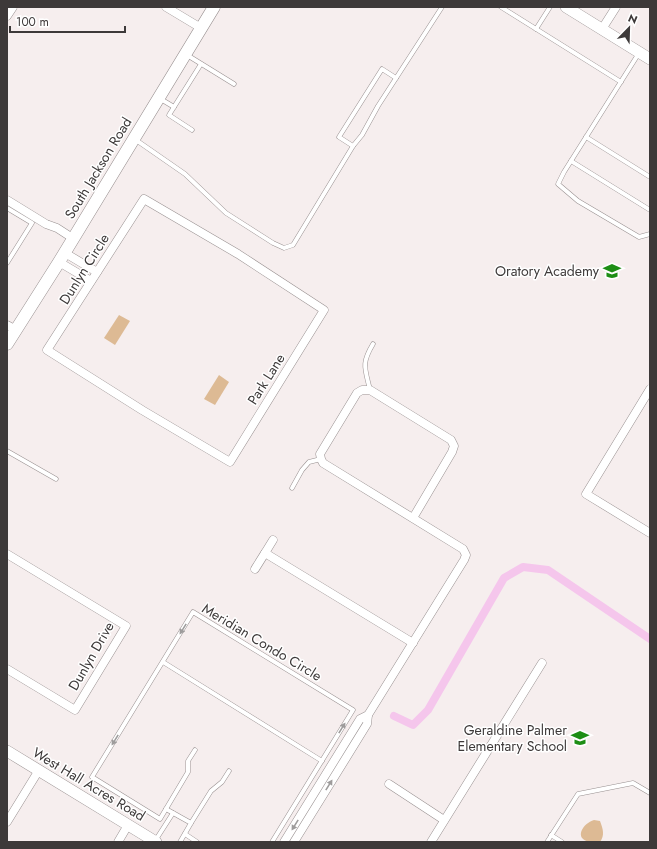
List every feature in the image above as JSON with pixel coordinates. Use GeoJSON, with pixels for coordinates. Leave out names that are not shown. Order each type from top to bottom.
{"type":"FeatureCollection","features":[{"type":"Feature","properties":{"kind":"main road","name":"South Jackson Road"},"geometry":{"type":"LineString","coordinates":[[7,344],[11,327],[62,258],[214,7]]}},
{"type":"Feature","properties":{"kind":"street"},"geometry":{"type":"LineString","coordinates":[[7,16],[13,7]]}},
{"type":"Feature","properties":{"kind":"street"},"geometry":{"type":"LineString","coordinates":[[166,7],[201,28]]}},
{"type":"Feature","properties":{"kind":"street"},"geometry":{"type":"LineString","coordinates":[[566,7],[650,59]]}},
{"type":"Feature","properties":{"kind":"street"},"geometry":{"type":"LineString","coordinates":[[602,29],[616,7]]}},
{"type":"Feature","properties":{"kind":"street","name":"Dunlyn Circle"},"geometry":{"type":"LineString","coordinates":[[230,462],[142,410],[47,350],[144,199],[238,254],[324,310]]}},
{"type":"Feature","properties":{"kind":"street"},"geometry":{"type":"LineString","coordinates":[[7,200],[74,239]]}},
{"type":"Feature","properties":{"kind":"street"},"geometry":{"type":"LineString","coordinates":[[62,258],[97,272]]}},
{"type":"Feature","properties":{"kind":"street"},"geometry":{"type":"LineString","coordinates":[[62,258],[91,281]]}},
{"type":"Feature","properties":{"kind":"street","name":"Park Lane"},"geometry":{"type":"LineString","coordinates":[[230,462],[324,310]]}},
{"type":"Feature","properties":{"kind":"street"},"geometry":{"type":"LineString","coordinates":[[650,389],[586,494],[650,533]]}},
{"type":"Feature","properties":{"kind":"street"},"geometry":{"type":"LineString","coordinates":[[284,842],[311,806],[367,724],[368,715],[466,555],[463,549],[323,463],[321,460],[320,454],[357,393],[362,390],[370,390],[451,440],[454,446],[452,452],[413,518]]}},
{"type":"Feature","properties":{"kind":"street"},"geometry":{"type":"LineString","coordinates":[[255,569],[273,540]]}},
{"type":"Feature","properties":{"kind":"street"},"geometry":{"type":"LineString","coordinates":[[265,553],[413,643]]}},
{"type":"Feature","properties":{"kind":"street","name":"Dunlyn Drive"},"geometry":{"type":"LineString","coordinates":[[7,554],[126,626],[75,710],[7,669]]}},
{"type":"Feature","properties":{"kind":"street"},"geometry":{"type":"LineString","coordinates":[[431,842],[542,663]]}},
{"type":"Feature","properties":{"kind":"street","name":"West Hall Acres Road"},"geometry":{"type":"LineString","coordinates":[[7,751],[156,842]]}},
{"type":"Feature","properties":{"kind":"street"},"geometry":{"type":"LineString","coordinates":[[7,822],[39,770]]}},
{"type":"Feature","properties":{"kind":"street"},"geometry":{"type":"LineString","coordinates":[[389,784],[444,820]]}},
{"type":"Feature","properties":{"kind":"street"},"geometry":{"type":"LineString","coordinates":[[294,842],[311,806]]}},
{"type":"Feature","properties":{"kind":"street"},"geometry":{"type":"LineString","coordinates":[[118,842],[128,825]]}},
{"type":"Feature","properties":{"kind":"lane"},"geometry":{"type":"LineString","coordinates":[[134,139],[184,174],[226,213],[273,243],[284,248],[293,245],[353,146],[362,135],[378,106],[442,7]]}},
{"type":"Feature","properties":{"kind":"lane"},"geometry":{"type":"LineString","coordinates":[[501,7],[621,82]]}},
{"type":"Feature","properties":{"kind":"lane"},"geometry":{"type":"LineString","coordinates":[[536,29],[550,7]]}},
{"type":"Feature","properties":{"kind":"lane"},"geometry":{"type":"LineString","coordinates":[[639,52],[558,184],[578,201],[639,237],[650,234]]}},
{"type":"Feature","properties":{"kind":"lane"},"geometry":{"type":"LineString","coordinates":[[185,54],[234,84]]}},
{"type":"Feature","properties":{"kind":"lane"},"geometry":{"type":"LineString","coordinates":[[192,130],[170,115],[201,64]]}},
{"type":"Feature","properties":{"kind":"lane"},"geometry":{"type":"LineString","coordinates":[[353,146],[339,137],[382,69],[396,78]]}},
{"type":"Feature","properties":{"kind":"lane"},"geometry":{"type":"LineString","coordinates":[[159,98],[174,107]]}},
{"type":"Feature","properties":{"kind":"lane"},"geometry":{"type":"LineString","coordinates":[[586,137],[650,177]]}},
{"type":"Feature","properties":{"kind":"lane"},"geometry":{"type":"LineString","coordinates":[[571,161],[650,210]]}},
{"type":"Feature","properties":{"kind":"lane"},"geometry":{"type":"LineString","coordinates":[[7,208],[32,223],[7,264]]}},
{"type":"Feature","properties":{"kind":"lane"},"geometry":{"type":"LineString","coordinates":[[370,390],[364,362],[366,355],[373,344]]}},
{"type":"Feature","properties":{"kind":"lane"},"geometry":{"type":"LineString","coordinates":[[7,451],[56,479]]}},
{"type":"Feature","properties":{"kind":"lane"},"geometry":{"type":"LineString","coordinates":[[292,488],[302,470],[309,462],[321,460]]}},
{"type":"Feature","properties":{"kind":"lane","name":"Meridian Condo Circle"},"geometry":{"type":"LineString","coordinates":[[166,809],[160,819],[92,777],[193,612],[353,710],[272,842]]}},
{"type":"Feature","properties":{"kind":"lane"},"geometry":{"type":"LineString","coordinates":[[163,662],[322,761]]}},
{"type":"Feature","properties":{"kind":"lane"},"geometry":{"type":"LineString","coordinates":[[191,823],[166,809],[188,772],[188,761],[195,750]]}},
{"type":"Feature","properties":{"kind":"lane"},"geometry":{"type":"LineString","coordinates":[[180,842],[211,791],[222,782],[229,771]]}},
{"type":"Feature","properties":{"kind":"lane"},"geometry":{"type":"LineString","coordinates":[[547,842],[578,794],[633,783],[650,793]]}},
{"type":"Feature","properties":{"kind":"lane"},"geometry":{"type":"LineString","coordinates":[[156,842],[173,812]]}},
{"type":"Feature","properties":{"kind":"lane"},"geometry":{"type":"LineString","coordinates":[[185,834],[197,842]]}},
{"type":"Feature","properties":{"kind":"lane"},"geometry":{"type":"LineString","coordinates":[[551,835],[562,842]]}},
{"type":"Feature","properties":{"kind":"shaded area"},"geometry":{"type":"Polygon","coordinates":[[[119,315],[130,321],[115,345],[104,338],[119,315]]]}},
{"type":"Feature","properties":{"kind":"shaded area"},"geometry":{"type":"Polygon","coordinates":[[[219,375],[229,382],[215,405],[204,399],[219,375]]]}},
{"type":"Feature","properties":{"kind":"shaded area"},"geometry":{"type":"Polygon","coordinates":[[[594,820],[600,821],[602,827],[603,834],[600,842],[585,840],[581,835],[583,827],[594,820]]]}},
{"type":"Feature","properties":{"kind":"waterway"},"geometry":{"type":"LineString","coordinates":[[394,716],[413,725],[428,710],[504,578],[523,567],[548,570],[650,639]]}},
{"type":"Feature","properties":{"kind":"place","name":"Oratory Academy"},"geometry":{"type":"Point","coordinates":[612,271]}},
{"type":"Feature","properties":{"kind":"place","name":"Geraldine Palmer Elementary School"},"geometry":{"type":"Point","coordinates":[580,738]}}]}
